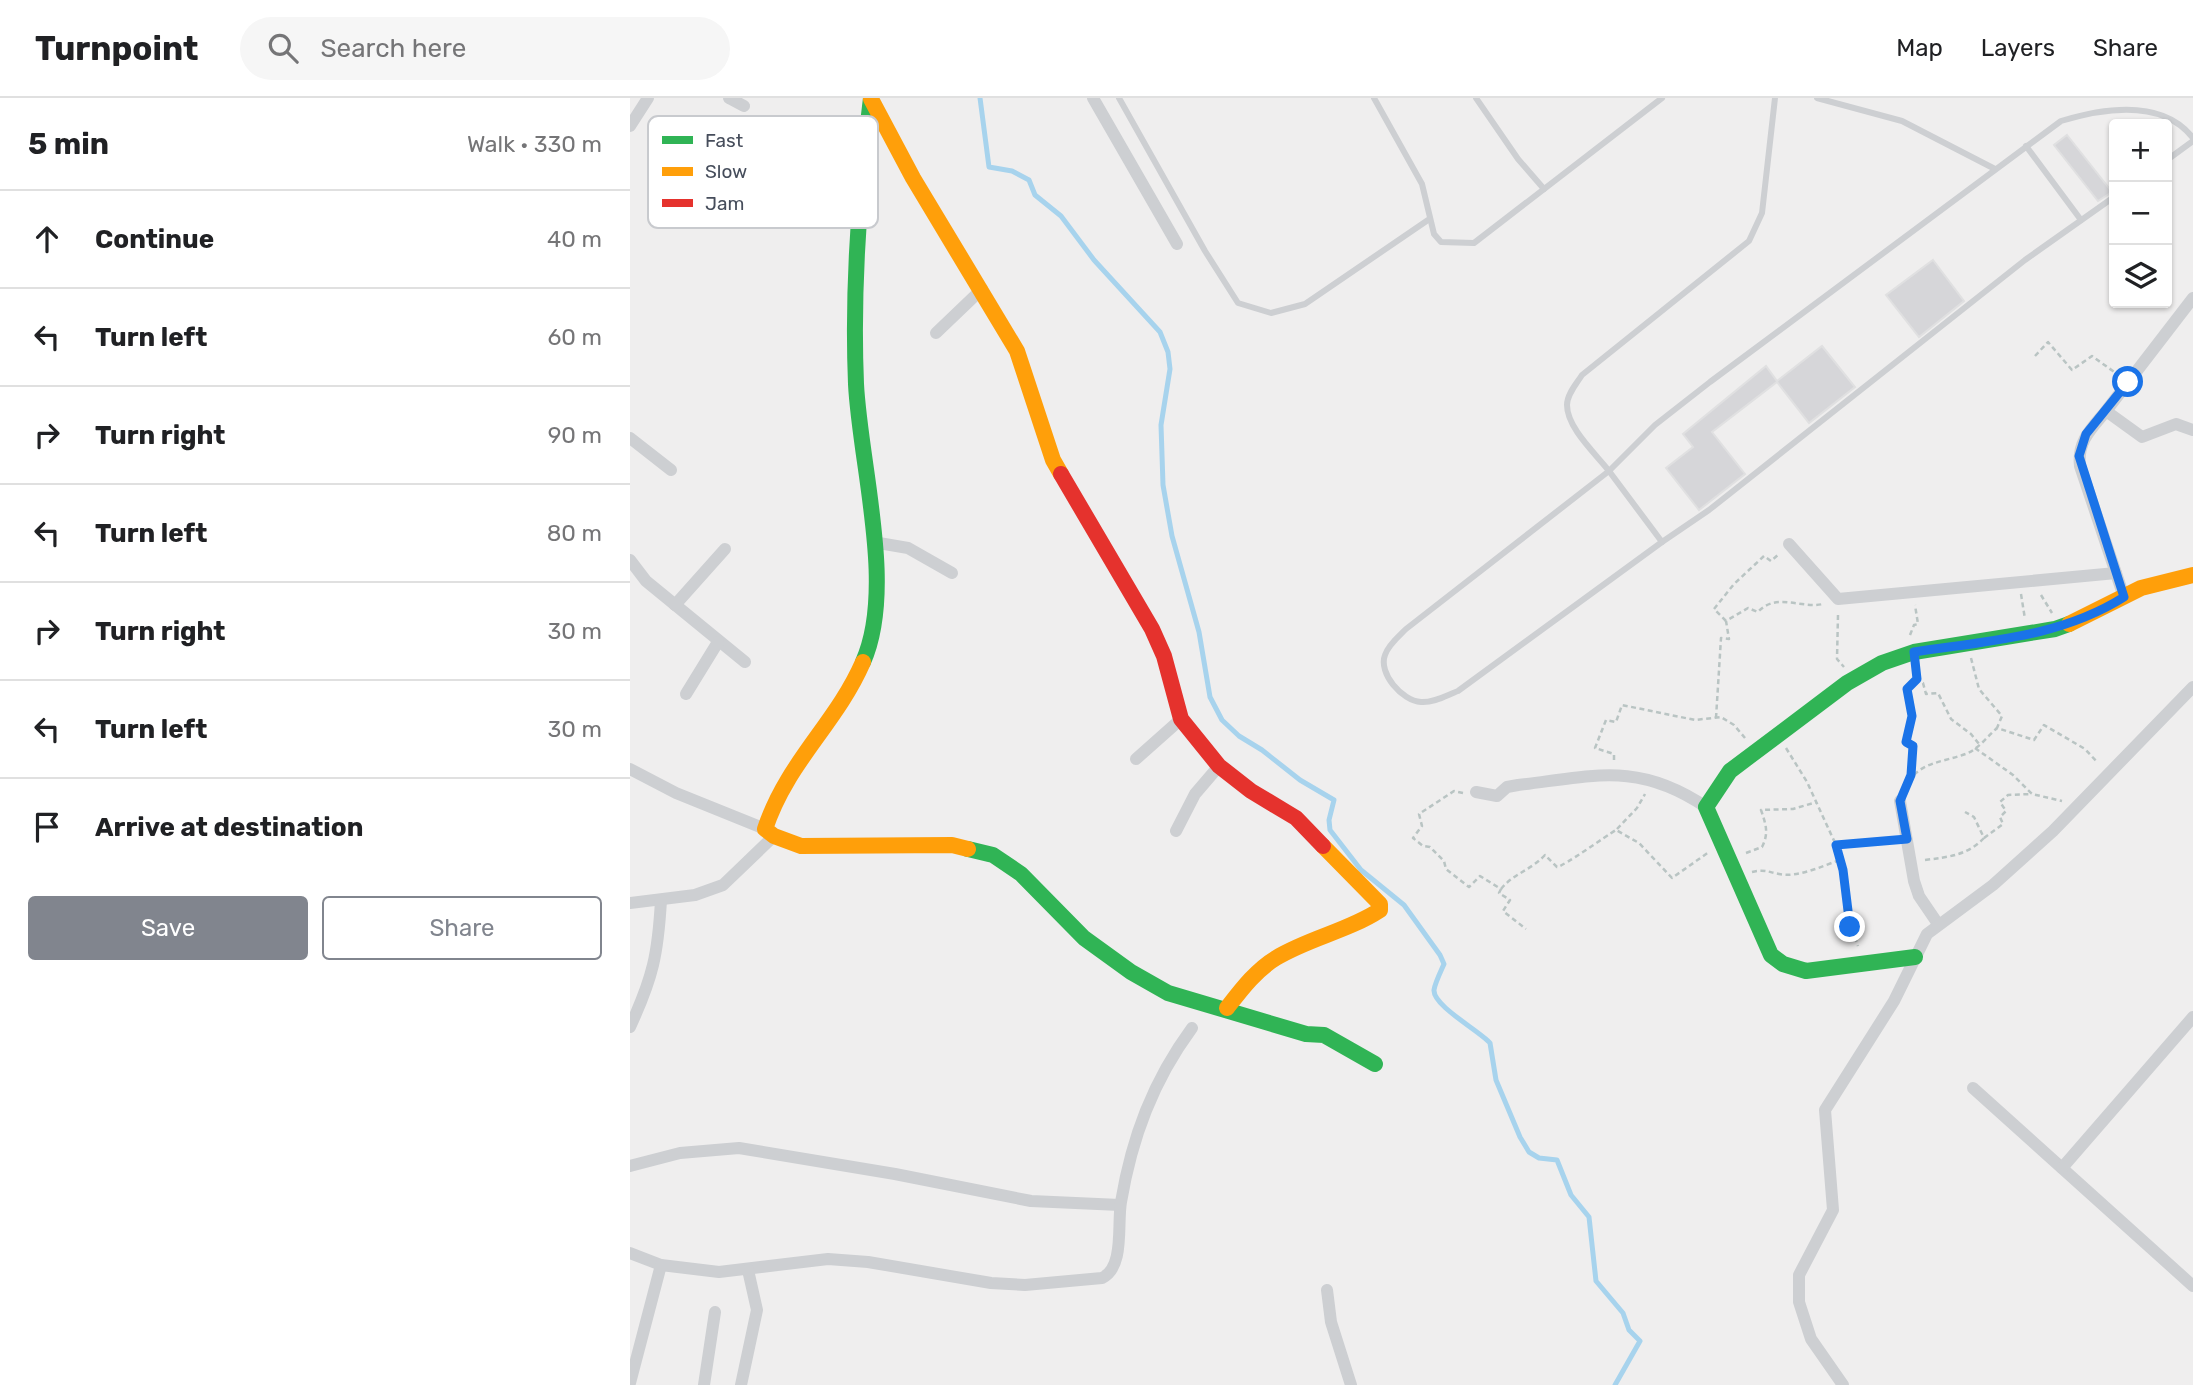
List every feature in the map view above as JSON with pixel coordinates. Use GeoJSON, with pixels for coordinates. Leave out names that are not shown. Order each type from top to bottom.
{"type":"FeatureCollection","features":[{"type":"Feature","properties":{"kind":"street"},"geometry":{"type":"LineString","coordinates":[[630,126],[648,98]]}},
{"type":"Feature","properties":{"kind":"street"},"geometry":{"type":"LineString","coordinates":[[729,98],[744,106]]}},
{"type":"Feature","properties":{"kind":"street"},"geometry":{"type":"LineString","coordinates":[[871,98],[913,178],[1017,351],[1053,460],[1081,512],[1152,629],[1181,719],[1219,766],[1251,792],[1296,818],[1311,831],[1381,908],[1366,919],[1278,957],[1260,969],[1227,1008]]}},
{"type":"Feature","properties":{"kind":"street"},"geometry":{"type":"LineString","coordinates":[[869,116],[871,98]]}},
{"type":"Feature","properties":{"kind":"street"},"geometry":{"type":"LineString","coordinates":[[1093,98],[1177,244]]}},
{"type":"Feature","properties":{"kind":"street"},"geometry":{"type":"LineString","coordinates":[[630,903],[695,895],[723,885],[769,832],[769,809],[788,774],[823,728],[864,662],[875,622],[873,542],[859,424],[855,312],[859,228]]}},
{"type":"Feature","properties":{"kind":"street"},"geometry":{"type":"LineString","coordinates":[[936,333],[982,289]]}},
{"type":"Feature","properties":{"kind":"street"},"geometry":{"type":"LineString","coordinates":[[2124,597],[2079,456],[2086,434],[2193,298]]}},
{"type":"Feature","properties":{"kind":"street"},"geometry":{"type":"LineString","coordinates":[[2106,411],[2141,437],[2176,424],[2193,430]]}},
{"type":"Feature","properties":{"kind":"street"},"geometry":{"type":"LineString","coordinates":[[630,438],[671,470]]}},
{"type":"Feature","properties":{"kind":"street"},"geometry":{"type":"LineString","coordinates":[[873,542],[908,548],[951,573]]}},
{"type":"Feature","properties":{"kind":"street"},"geometry":{"type":"LineString","coordinates":[[1789,544],[1838,599],[2116,573]]}},
{"type":"Feature","properties":{"kind":"street"},"geometry":{"type":"LineString","coordinates":[[675,606],[726,549]]}},
{"type":"Feature","properties":{"kind":"street"},"geometry":{"type":"LineString","coordinates":[[630,560],[646,581],[745,662]]}},
{"type":"Feature","properties":{"kind":"street"},"geometry":{"type":"LineString","coordinates":[[1706,807],[1731,771],[1754,752],[1847,684],[1882,663],[1914,652],[2056,629],[2085,618],[2141,588],[2193,575]]}},
{"type":"Feature","properties":{"kind":"street"},"geometry":{"type":"LineString","coordinates":[[686,694],[718,642]]}},
{"type":"Feature","properties":{"kind":"street"},"geometry":{"type":"LineString","coordinates":[[1843,1385],[1811,1339],[1799,1302],[1799,1275],[1802,1266],[1833,1210],[1825,1110],[1894,1001],[1927,934],[1993,885],[2073,810],[2193,687]]}},
{"type":"Feature","properties":{"kind":"street"},"geometry":{"type":"LineString","coordinates":[[1136,759],[1181,719]]}},
{"type":"Feature","properties":{"kind":"street"},"geometry":{"type":"LineString","coordinates":[[1176,831],[1185,809],[1219,766]]}},
{"type":"Feature","properties":{"kind":"street"},"geometry":{"type":"LineString","coordinates":[[630,769],[677,793],[800,846],[952,845],[993,855],[1021,874],[1084,937],[1131,972],[1168,993],[1227,1008],[1293,1030],[1324,1035],[1375,1065]]}},
{"type":"Feature","properties":{"kind":"street"},"geometry":{"type":"LineString","coordinates":[[1476,792],[1497,796],[1507,787],[1590,774],[1612,774],[1656,781],[1678,788],[1706,807],[1771,955],[1785,967],[1805,972],[1865,961],[1915,957]]}},
{"type":"Feature","properties":{"kind":"street"},"geometry":{"type":"LineString","coordinates":[[1900,801],[1919,896],[1938,925]]}},
{"type":"Feature","properties":{"kind":"street"},"geometry":{"type":"LineString","coordinates":[[630,1027],[650,983],[659,946],[661,900]]}},
{"type":"Feature","properties":{"kind":"street"},"geometry":{"type":"LineString","coordinates":[[2062,1168],[2193,1017]]}},
{"type":"Feature","properties":{"kind":"street"},"geometry":{"type":"LineString","coordinates":[[630,1253],[661,1265],[719,1272],[828,1259],[868,1262],[991,1283],[1026,1285],[1102,1278],[1108,1275],[1116,1258],[1120,1205],[1131,1151],[1149,1097],[1192,1028]]}},
{"type":"Feature","properties":{"kind":"street"},"geometry":{"type":"LineString","coordinates":[[1973,1088],[2193,1286]]}},
{"type":"Feature","properties":{"kind":"street"},"geometry":{"type":"LineString","coordinates":[[630,1166],[680,1153],[739,1148],[1031,1201],[1120,1205]]}},
{"type":"Feature","properties":{"kind":"street"},"geometry":{"type":"LineString","coordinates":[[630,1383],[635,1348],[661,1265]]}},
{"type":"Feature","properties":{"kind":"street"},"geometry":{"type":"LineString","coordinates":[[741,1385],[748,1345],[757,1317],[748,1270]]}},
{"type":"Feature","properties":{"kind":"street"},"geometry":{"type":"LineString","coordinates":[[1326,1290],[1331,1322],[1352,1385]]}},
{"type":"Feature","properties":{"kind":"street"},"geometry":{"type":"LineString","coordinates":[[704,1385],[715,1312]]}},
{"type":"Feature","properties":{"kind":"street"},"geometry":{"type":"LineString","coordinates":[[1828,1385],[1831,1368]]}},
{"type":"Feature","properties":{"kind":"lane"},"geometry":{"type":"LineString","coordinates":[[1119,98],[1238,303],[1271,313],[1306,304],[1428,220]]}},
{"type":"Feature","properties":{"kind":"lane"},"geometry":{"type":"LineString","coordinates":[[1374,98],[1400,139],[1422,184],[1428,220],[1441,242],[1474,243],[1662,98]]}},
{"type":"Feature","properties":{"kind":"lane"},"geometry":{"type":"LineString","coordinates":[[1476,98],[1518,159],[1544,189]]}},
{"type":"Feature","properties":{"kind":"lane"},"geometry":{"type":"LineString","coordinates":[[1662,542],[1572,422],[1567,405],[1582,374],[1753,234],[1762,213],[1775,98]]}},
{"type":"Feature","properties":{"kind":"lane"},"geometry":{"type":"LineString","coordinates":[[1816,98],[1902,121],[1995,169]]}},
{"type":"Feature","properties":{"kind":"lane"},"geometry":{"type":"LineString","coordinates":[[2109,200],[2025,260],[1709,510],[1458,691],[1425,702],[1414,701],[1402,694],[1388,676],[1382,663],[1386,651],[1406,629],[1609,471],[1666,416],[2061,121],[2098,110],[2158,114],[2176,120],[2193,140],[2172,156]]}},
{"type":"Feature","properties":{"kind":"lane"},"geometry":{"type":"LineString","coordinates":[[2026,146],[2081,220]]}},
{"type":"Feature","properties":{"kind":"path"},"geometry":{"type":"LineString","coordinates":[[2035,356],[2048,342],[2072,370],[2092,356],[2128,382]]}},
{"type":"Feature","properties":{"kind":"path"},"geometry":{"type":"LineString","coordinates":[[1716,718],[1721,638],[1729,639],[1730,631],[1726,621],[1714,609],[1734,584],[1763,556],[1771,561],[1789,544]]}},
{"type":"Feature","properties":{"kind":"path"},"geometry":{"type":"LineString","coordinates":[[2039,580],[2042,599],[2053,615],[2056,629]]}},
{"type":"Feature","properties":{"kind":"path"},"geometry":{"type":"LineString","coordinates":[[2019,581],[2028,635]]}},
{"type":"Feature","properties":{"kind":"path"},"geometry":{"type":"LineString","coordinates":[[1912,592],[1918,624],[1910,632],[1917,679],[1923,683],[1926,694],[1938,693],[1951,719],[1977,746],[2032,794]]}},
{"type":"Feature","properties":{"kind":"path"},"geometry":{"type":"LineString","coordinates":[[1726,621],[1748,608],[1758,612],[1765,604],[1786,601],[1813,606],[1838,599],[1837,659],[1847,670],[1847,684]]}},
{"type":"Feature","properties":{"kind":"path"},"geometry":{"type":"LineString","coordinates":[[1911,775],[1933,762],[1970,752],[1997,727],[2002,716],[1979,689],[1968,644]]}},
{"type":"Feature","properties":{"kind":"path"},"geometry":{"type":"LineString","coordinates":[[1900,801],[1911,775],[1913,746],[1906,742],[1912,716],[1907,689],[1917,679]]}},
{"type":"Feature","properties":{"kind":"path"},"geometry":{"type":"LineString","coordinates":[[1612,774],[1614,754],[1595,748],[1606,720],[1616,722],[1622,705],[1639,711],[1695,720],[1716,718],[1734,725],[1754,752]]}},
{"type":"Feature","properties":{"kind":"path"},"geometry":{"type":"LineString","coordinates":[[1997,727],[2034,740],[2044,725],[2085,749],[2108,773]]}},
{"type":"Feature","properties":{"kind":"path"},"geometry":{"type":"LineString","coordinates":[[1778,734],[1817,802],[1836,845],[1850,927],[1865,961]]}},
{"type":"Feature","properties":{"kind":"path"},"geometry":{"type":"LineString","coordinates":[[1527,929],[1503,911],[1510,900],[1499,893],[1501,889],[1525,870],[1533,869],[1545,855],[1557,867],[1564,866],[1579,852],[1616,830],[1656,781]]}},
{"type":"Feature","properties":{"kind":"path"},"geometry":{"type":"LineString","coordinates":[[1476,792],[1469,795],[1454,791],[1424,809],[1419,814],[1422,826],[1413,838],[1423,846],[1430,847],[1444,861],[1446,869],[1469,887],[1480,876],[1501,889]]}},
{"type":"Feature","properties":{"kind":"path"},"geometry":{"type":"LineString","coordinates":[[1912,862],[1962,854],[1974,849],[2003,824],[2000,817],[2006,811],[2000,802],[2008,795],[2032,794],[2059,799],[2073,810]]}},
{"type":"Feature","properties":{"kind":"path"},"geometry":{"type":"LineString","coordinates":[[1616,830],[1639,843],[1672,878],[1695,859],[1762,848],[1768,830],[1761,810],[1793,809],[1817,802]]}},
{"type":"Feature","properties":{"kind":"path"},"geometry":{"type":"LineString","coordinates":[[1965,812],[1974,817],[1984,838]]}},
{"type":"Feature","properties":{"kind":"path"},"geometry":{"type":"LineString","coordinates":[[1836,845],[1907,839]]}},
{"type":"Feature","properties":{"kind":"path"},"geometry":{"type":"LineString","coordinates":[[1738,879],[1763,869],[1779,874],[1790,873],[1840,860]]}},
{"type":"Feature","properties":{"kind":"building"},"geometry":{"type":"Polygon","coordinates":[[[2067,135],[2109,188],[2109,194],[2098,201],[2054,145],[2067,135]]]}},
{"type":"Feature","properties":{"kind":"building"},"geometry":{"type":"Polygon","coordinates":[[[1933,260],[1964,301],[1919,337],[1886,295],[1933,260]]]}},
{"type":"Feature","properties":{"kind":"building"},"geometry":{"type":"Polygon","coordinates":[[[1822,346],[1855,387],[1809,423],[1777,382],[1712,432],[1745,474],[1699,510],[1666,468],[1693,447],[1683,434],[1766,366],[1777,381],[1822,346]]]}},
{"type":"Feature","properties":{"kind":"waterway"},"geometry":{"type":"LineString","coordinates":[[980,98],[989,167],[1012,171],[1029,180],[1035,195],[1061,216],[1094,260],[1160,332],[1168,352],[1170,369],[1161,425],[1163,485],[1172,536],[1199,632],[1210,697],[1222,720],[1239,736],[1262,750],[1300,780],[1334,800],[1329,820],[1330,830],[1361,870],[1404,905],[1440,955],[1444,964],[1434,990],[1436,996],[1449,1011],[1490,1043],[1496,1080],[1520,1137],[1529,1152],[1539,1158],[1557,1160],[1571,1195],[1589,1217],[1596,1281],[1623,1313],[1629,1330],[1640,1341],[1615,1385]]}},
{"type":"Feature","properties":{"kind":"traffic: fast"},"geometry":{"type":"LineString","coordinates":[[869,116],[871,98]]}},
{"type":"Feature","properties":{"kind":"traffic: fast"},"geometry":{"type":"LineString","coordinates":[[859,228],[855,312],[856,384],[876,563],[872,632],[863,662]]}},
{"type":"Feature","properties":{"kind":"traffic: fast"},"geometry":{"type":"LineString","coordinates":[[1915,957],[1806,971],[1783,964],[1771,955],[1706,807],[1730,771],[1847,683],[1882,663],[1914,652],[2055,629],[2069,624]]}},
{"type":"Feature","properties":{"kind":"traffic: fast"},"geometry":{"type":"LineString","coordinates":[[968,849],[993,855],[1021,874],[1084,938],[1131,972],[1168,993],[1306,1034],[1324,1035],[1375,1064]]}},
{"type":"Feature","properties":{"kind":"traffic: slow"},"geometry":{"type":"LineString","coordinates":[[871,99],[913,178],[1017,351],[1053,460],[1061,474]]}},
{"type":"Feature","properties":{"kind":"traffic: slow"},"geometry":{"type":"LineString","coordinates":[[2069,624],[2141,588],[2193,575]]}},
{"type":"Feature","properties":{"kind":"traffic: slow"},"geometry":{"type":"LineString","coordinates":[[863,662],[839,705],[786,783],[765,829],[774,836],[801,846],[952,845],[968,849]]}},
{"type":"Feature","properties":{"kind":"traffic: slow"},"geometry":{"type":"LineString","coordinates":[[1227,1008],[1255,974],[1276,958],[1355,924],[1380,910],[1380,904],[1323,846]]}},
{"type":"Feature","properties":{"kind":"traffic: jam"},"geometry":{"type":"LineString","coordinates":[[1061,474],[1152,629],[1164,656],[1181,719],[1219,766],[1251,791],[1296,818],[1323,846]]}},
{"type":"Feature","properties":{"kind":"route"},"geometry":{"type":"LineString","coordinates":[[1850,927],[1845,908],[1843,870],[1836,845],[1907,839],[1900,801],[1911,775],[1913,746],[1906,742],[1912,716],[1907,689],[1917,679],[1914,652],[2056,629],[2085,618],[2124,597],[2080,466],[2079,449],[2086,434],[2128,382]]}}]}
